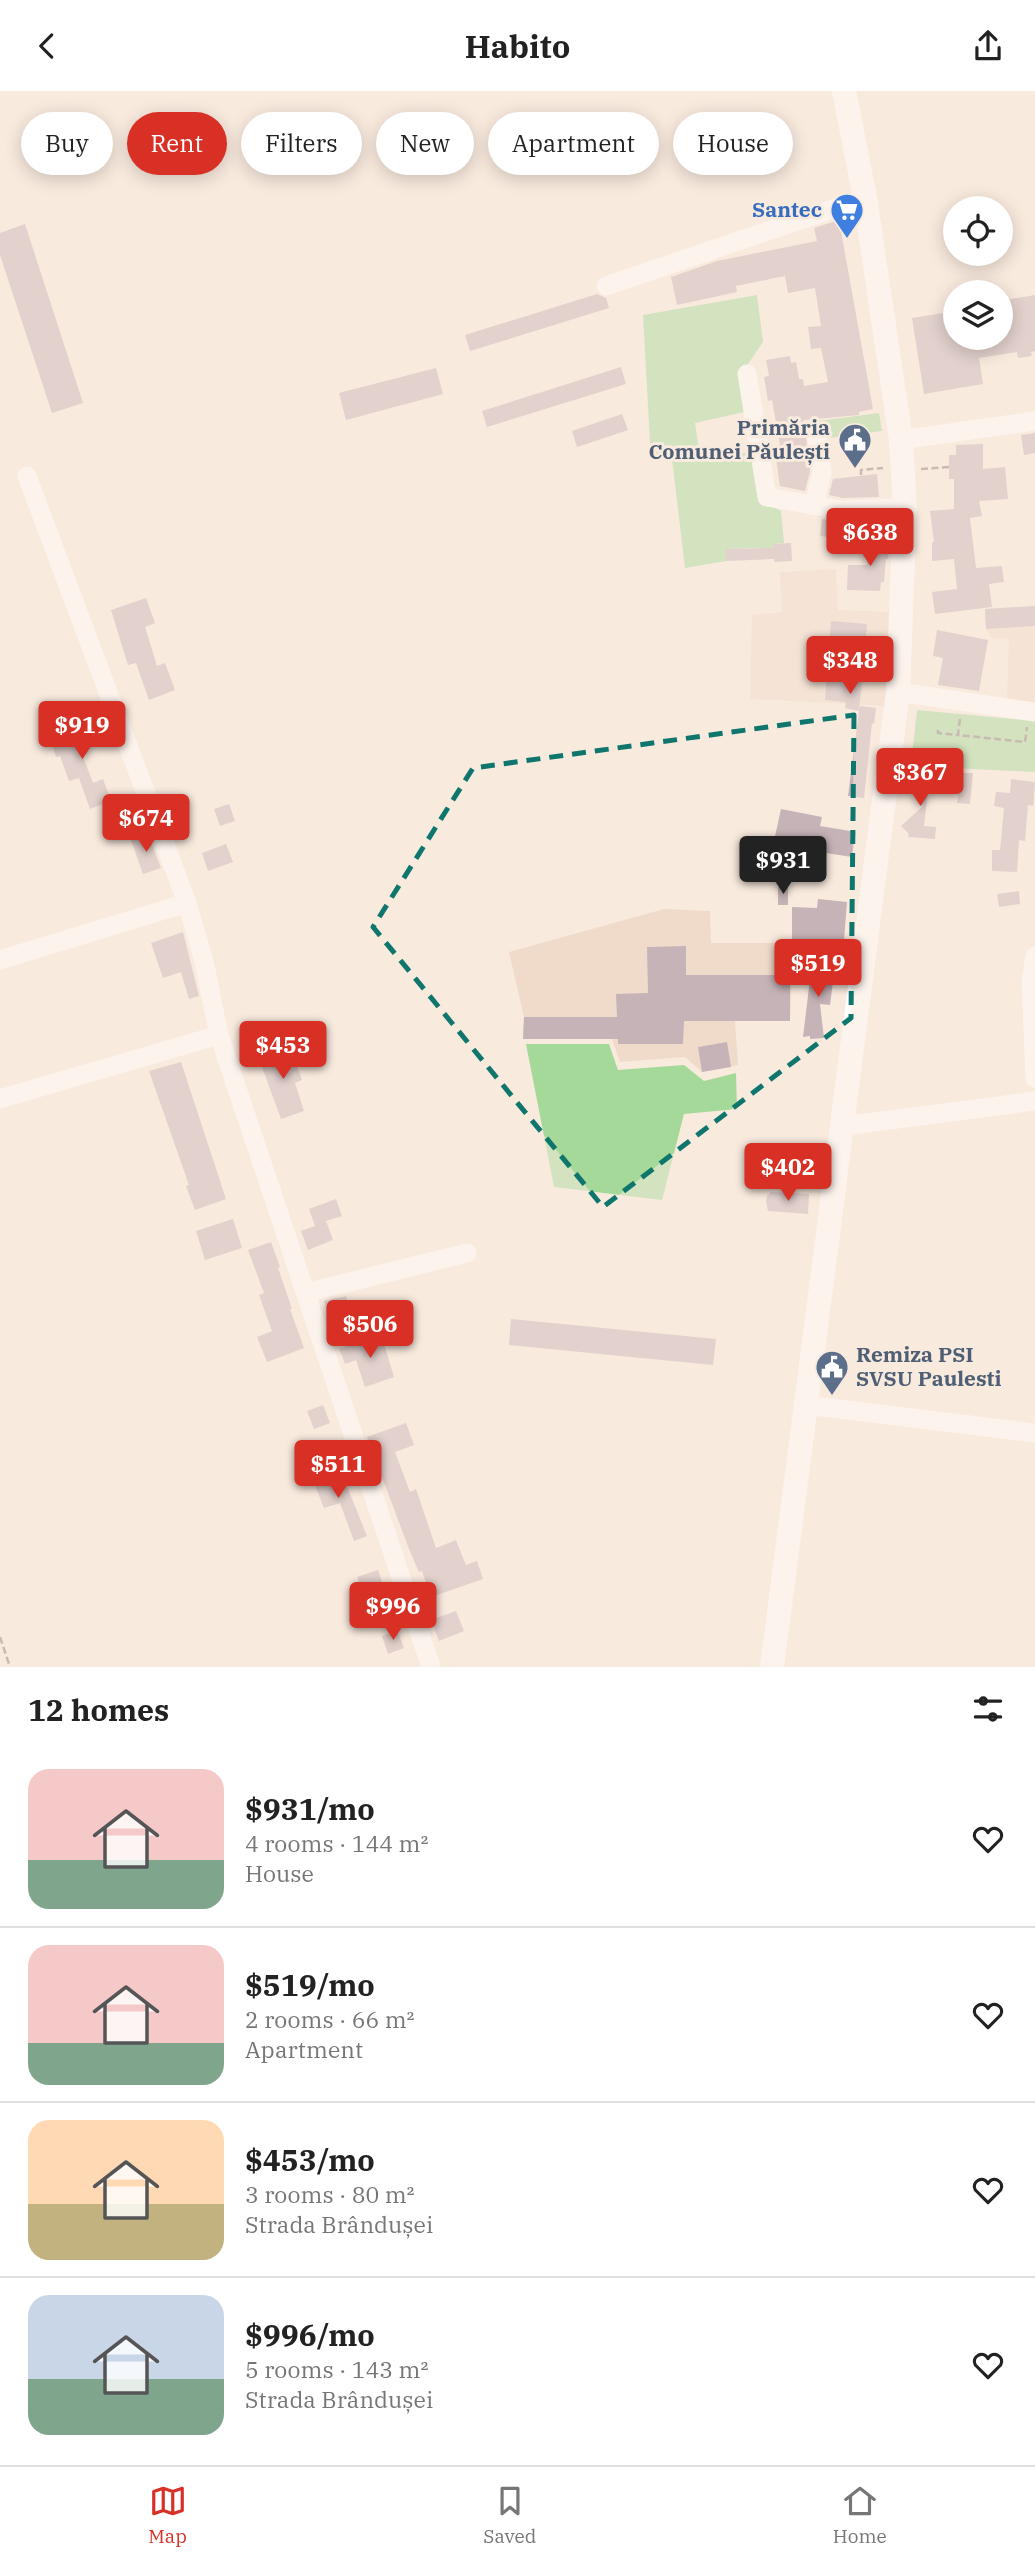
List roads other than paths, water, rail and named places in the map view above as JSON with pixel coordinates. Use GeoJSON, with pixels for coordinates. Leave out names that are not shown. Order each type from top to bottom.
{"type":"FeatureCollection","features":[{"type":"Feature","properties":{"kind":"main road"},"geometry":{"type":"LineString","coordinates":[[772,1667],[898,692],[905,508],[901,440],[865,198],[844,91]]}},
{"type":"Feature","properties":{"kind":"street"},"geometry":{"type":"LineString","coordinates":[[606,286],[865,198]]}},
{"type":"Feature","properties":{"kind":"street"},"geometry":{"type":"LineString","coordinates":[[747,374],[767,497],[842,510],[905,508]]}},
{"type":"Feature","properties":{"kind":"street"},"geometry":{"type":"LineString","coordinates":[[901,440],[1035,421]]}},
{"type":"Feature","properties":{"kind":"street"},"geometry":{"type":"LineString","coordinates":[[814,506],[822,472],[817,438]]}},
{"type":"Feature","properties":{"kind":"street"},"geometry":{"type":"LineString","coordinates":[[27,475],[187,903],[204,961],[219,1035],[430,1667]]}},
{"type":"Feature","properties":{"kind":"street"},"geometry":{"type":"LineString","coordinates":[[898,692],[1031,719]]}},
{"type":"Feature","properties":{"kind":"street"},"geometry":{"type":"LineString","coordinates":[[0,960],[187,903]]}},
{"type":"Feature","properties":{"kind":"street"},"geometry":{"type":"LineString","coordinates":[[1035,956],[1031,981],[1035,1078]]}},
{"type":"Feature","properties":{"kind":"street"},"geometry":{"type":"LineString","coordinates":[[0,1099],[219,1035]]}},
{"type":"Feature","properties":{"kind":"street"},"geometry":{"type":"LineString","coordinates":[[844,1126],[1035,1101]]}},
{"type":"Feature","properties":{"kind":"street"},"geometry":{"type":"LineString","coordinates":[[305,1293],[467,1253]]}},
{"type":"Feature","properties":{"kind":"street"},"geometry":{"type":"LineString","coordinates":[[806,1405],[1035,1433]]}},
{"type":"Feature","properties":{"kind":"place","name":"Santec"},"geometry":{"type":"Point","coordinates":[847,240]}},
{"type":"Feature","properties":{"kind":"place","name":"Primăria Comunei Păulești"},"geometry":{"type":"Point","coordinates":[855,470]}},
{"type":"Feature","properties":{"kind":"place","name":"Remiza PSI SVSU Paulesti"},"geometry":{"type":"Point","coordinates":[832,1397]}}]}
